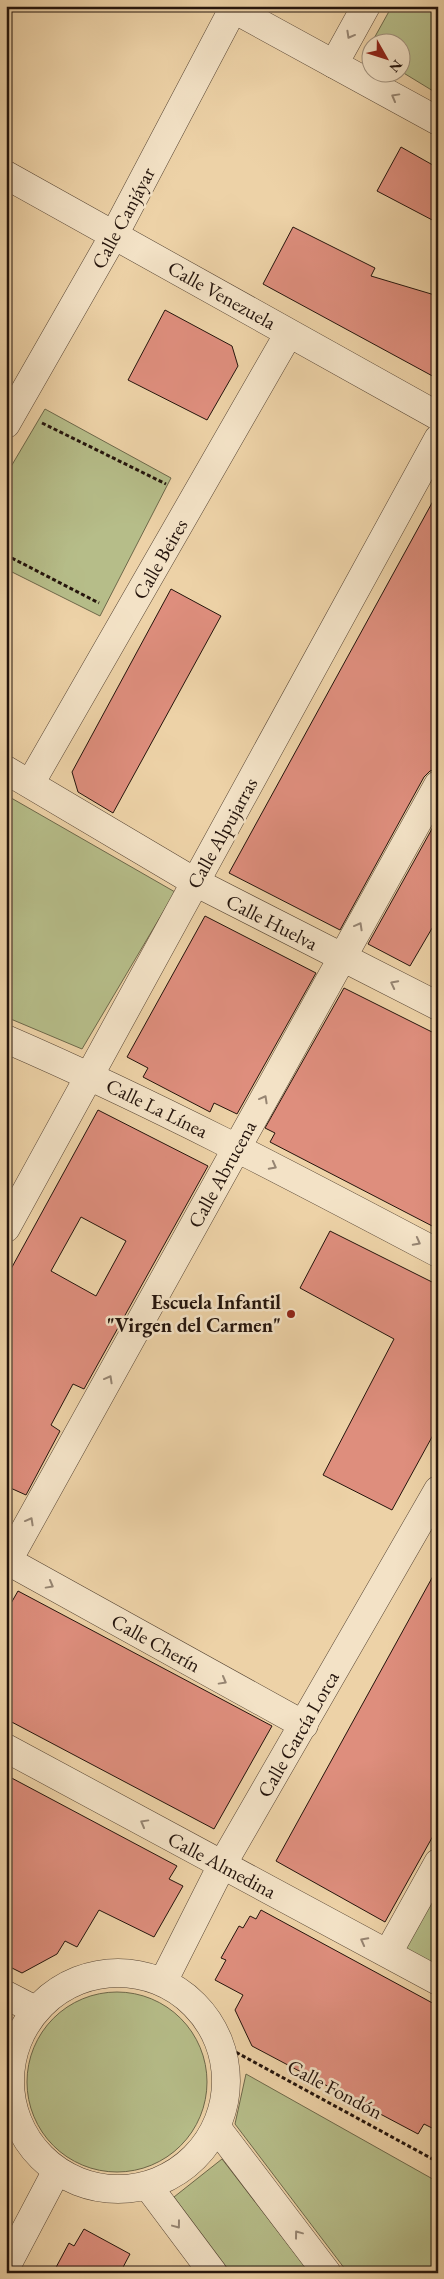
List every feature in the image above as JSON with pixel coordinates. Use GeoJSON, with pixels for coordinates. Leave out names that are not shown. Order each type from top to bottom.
{"type":"FeatureCollection","features":[{"type":"Feature","properties":{"kind":"street"},"geometry":{"type":"LineString","coordinates":[[334,64],[366,6]]}},
{"type":"Feature","properties":{"kind":"street"},"geometry":{"type":"LineString","coordinates":[[231,8],[438,121]]}},
{"type":"Feature","properties":{"kind":"street","name":"Calle Canjáyar"},"geometry":{"type":"LineString","coordinates":[[10,416],[114,236],[231,8]]}},
{"type":"Feature","properties":{"kind":"street","name":"Calle Venezuela"},"geometry":{"type":"LineString","coordinates":[[6,175],[438,416]]}},
{"type":"Feature","properties":{"kind":"street","name":"Calle Beires"},"geometry":{"type":"LineString","coordinates":[[30,784],[290,333]]}},
{"type":"Feature","properties":{"kind":"street","name":"Calle Alpujarras"},"geometry":{"type":"LineString","coordinates":[[6,1228],[88,1075],[438,439]]}},
{"type":"Feature","properties":{"kind":"street","name":"Calle Huelva"},"geometry":{"type":"LineString","coordinates":[[6,770],[195,882],[438,1006]]}},
{"type":"Feature","properties":{"kind":"street","name":"Calle Abrucena"},"geometry":{"type":"LineString","coordinates":[[7,1562],[438,785]]}},
{"type":"Feature","properties":{"kind":"street","name":"Calle La Línea"},"geometry":{"type":"LineString","coordinates":[[6,1039],[88,1075],[237,1147],[438,1253]]}},
{"type":"Feature","properties":{"kind":"street","name":"Calle García Lorca"},"geometry":{"type":"LineString","coordinates":[[163,1982],[222,1865],[438,1490]]}},
{"type":"Feature","properties":{"kind":"street","name":"Calle Cherín"},"geometry":{"type":"LineString","coordinates":[[7,1562],[304,1725]]}},
{"type":"Feature","properties":{"kind":"street","name":"Calle Almedina"},"geometry":{"type":"LineString","coordinates":[[6,1748],[438,1981]]}},
{"type":"Feature","properties":{"kind":"street"},"geometry":{"type":"LineString","coordinates":[[388,1953],[438,1862]]}},
{"type":"Feature","properties":{"kind":"street"},"geometry":{"type":"LineString","coordinates":[[130,1973],[163,1982],[192,2001],[213,2028],[219,2043],[225,2060],[226,2095],[216,2128],[199,2154],[176,2174],[148,2186],[116,2191],[84,2186],[56,2172],[32,2150],[11,2118],[9,2092],[10,2063],[19,2035],[35,2010],[62,1988],[94,1975],[130,1973]]}},
{"type":"Feature","properties":{"kind":"street"},"geometry":{"type":"LineString","coordinates":[[6,1995],[35,2010]]}},
{"type":"Feature","properties":{"kind":"street"},"geometry":{"type":"LineString","coordinates":[[216,2128],[327,2273]]}},
{"type":"Feature","properties":{"kind":"street"},"geometry":{"type":"LineString","coordinates":[[6,2268],[56,2172]]}},
{"type":"Feature","properties":{"kind":"street"},"geometry":{"type":"LineString","coordinates":[[148,2186],[213,2273]]}},
{"type":"Feature","properties":{"kind":"path"},"geometry":{"type":"LineString","coordinates":[[10,416],[194,498]]}},
{"type":"Feature","properties":{"kind":"path"},"geometry":{"type":"LineString","coordinates":[[6,555],[127,617]]}},
{"type":"Feature","properties":{"kind":"path","name":"Calle Fondón"},"geometry":{"type":"LineString","coordinates":[[219,2043],[438,2162]]}},
{"type":"Feature","properties":{"kind":"green space"},"geometry":{"type":"Polygon","coordinates":[[[392,6],[438,6],[438,94],[412,78],[412,32],[378,32],[392,6]]]}},
{"type":"Feature","properties":{"kind":"green space"},"geometry":{"type":"Polygon","coordinates":[[[45,409],[171,478],[100,616],[6,569],[6,475],[45,409]]]}},
{"type":"Feature","properties":{"kind":"green space"},"geometry":{"type":"Polygon","coordinates":[[[6,795],[175,892],[82,1049],[6,1017],[6,795]]]}},
{"type":"Feature","properties":{"kind":"green space"},"geometry":{"type":"Polygon","coordinates":[[[438,1863],[438,1981],[388,1953],[438,1863]]]}},
{"type":"Feature","properties":{"kind":"green space"},"geometry":{"type":"Polygon","coordinates":[[[108,1992],[126,1992],[159,2002],[181,2018],[197,2040],[205,2064],[207,2082],[205,2100],[197,2124],[181,2146],[159,2162],[143,2168],[126,2172],[108,2172],[75,2162],[60,2152],[47,2139],[37,2124],[31,2108],[27,2091],[27,2073],[37,2040],[47,2025],[60,2012],[75,2002],[91,1996],[108,1992]]]}},
{"type":"Feature","properties":{"kind":"green space"},"geometry":{"type":"Polygon","coordinates":[[[246,2074],[438,2182],[438,2261],[431,2273],[348,2273],[235,2124],[246,2074]]]}},
{"type":"Feature","properties":{"kind":"green space"},"geometry":{"type":"Polygon","coordinates":[[[222,2159],[310,2273],[231,2273],[174,2197],[222,2159]]]}},
{"type":"Feature","properties":{"kind":"building"},"geometry":{"type":"Polygon","coordinates":[[[401,147],[438,168],[438,223],[377,191],[401,147]]]}},
{"type":"Feature","properties":{"kind":"building"},"geometry":{"type":"Polygon","coordinates":[[[293,227],[375,268],[371,276],[438,296],[438,379],[263,284],[293,227]]]}},
{"type":"Feature","properties":{"kind":"building"},"geometry":{"type":"Polygon","coordinates":[[[165,310],[232,346],[238,366],[207,420],[128,380],[165,310]]]}},
{"type":"Feature","properties":{"kind":"building"},"geometry":{"type":"Polygon","coordinates":[[[438,492],[438,769],[430,771],[424,777],[340,930],[229,873],[438,492]]]}},
{"type":"Feature","properties":{"kind":"building"},"geometry":{"type":"Polygon","coordinates":[[[171,589],[221,616],[113,813],[78,792],[72,772],[171,589]]]}},
{"type":"Feature","properties":{"kind":"building"},"geometry":{"type":"Polygon","coordinates":[[[438,818],[438,918],[410,966],[368,944],[438,818]]]}},
{"type":"Feature","properties":{"kind":"building"},"geometry":{"type":"Polygon","coordinates":[[[205,916],[316,973],[237,1114],[214,1103],[210,1112],[143,1077],[148,1068],[127,1057],[205,916]]]}},
{"type":"Feature","properties":{"kind":"building"},"geometry":{"type":"Polygon","coordinates":[[[344,988],[438,1035],[438,1229],[270,1142],[275,1133],[265,1128],[344,988]]]}},
{"type":"Feature","properties":{"kind":"building"},"geometry":{"type":"Polygon","coordinates":[[[98,1110],[208,1166],[84,1389],[73,1384],[51,1425],[60,1431],[26,1495],[6,1486],[6,1278],[98,1110]],[[81,1217],[51,1271],[96,1296],[126,1241],[81,1217]]]}},
{"type":"Feature","properties":{"kind":"building"},"geometry":{"type":"Polygon","coordinates":[[[330,1231],[438,1285],[438,1426],[392,1510],[323,1475],[394,1339],[300,1288],[330,1231]]]}},
{"type":"Feature","properties":{"kind":"building"},"geometry":{"type":"Polygon","coordinates":[[[438,1567],[438,1827],[385,1922],[276,1861],[438,1567]]]}},
{"type":"Feature","properties":{"kind":"building"},"geometry":{"type":"Polygon","coordinates":[[[18,1591],[272,1726],[214,1829],[6,1719],[6,1612],[18,1591]]]}},
{"type":"Feature","properties":{"kind":"building"},"geometry":{"type":"Polygon","coordinates":[[[6,1775],[177,1866],[169,1879],[183,1886],[154,1937],[99,1910],[77,1947],[65,1941],[57,1954],[22,1973],[6,1965],[6,1775]]]}},
{"type":"Feature","properties":{"kind":"building"},"geometry":{"type":"Polygon","coordinates":[[[261,1910],[438,2006],[438,2131],[424,2124],[418,2134],[252,2046],[235,2010],[243,1995],[215,1980],[226,1960],[221,1958],[239,1926],[243,1928],[250,1916],[256,1919],[261,1910]]]}},
{"type":"Feature","properties":{"kind":"building"},"geometry":{"type":"Polygon","coordinates":[[[84,2229],[130,2254],[120,2273],[53,2273],[69,2243],[74,2246],[84,2229]]]}},
{"type":"Feature","properties":{"kind":"place","name":"Escuela Infantil \"Virgen del Carmen\""},"geometry":{"type":"Point","coordinates":[291,1314]}}]}
